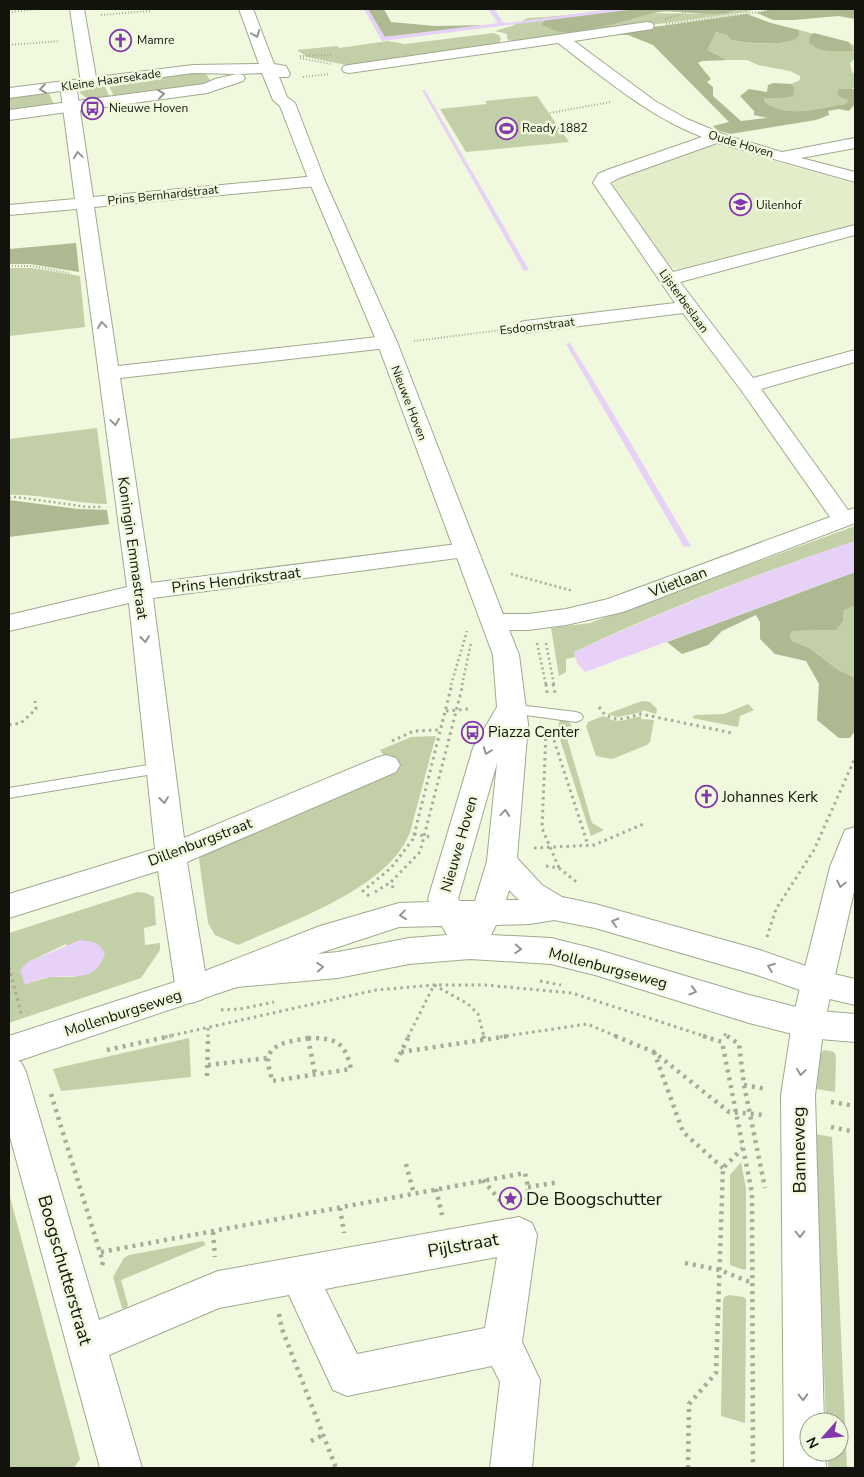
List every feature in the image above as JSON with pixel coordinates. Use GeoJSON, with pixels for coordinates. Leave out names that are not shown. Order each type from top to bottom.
{"type":"FeatureCollection","features":[{"type":"Feature","properties":{"kind":"street"},"geometry":{"type":"LineString","coordinates":[[77,9],[89,82]]}},
{"type":"Feature","properties":{"kind":"street","name":"Nieuwe Hoven"},"geometry":{"type":"LineString","coordinates":[[246,9],[273,71],[281,100],[287,103],[317,180],[387,342],[506,656],[510,682],[510,709],[514,724],[502,862],[487,912],[470,946]]}},
{"type":"Feature","properties":{"kind":"street"},"geometry":{"type":"LineString","coordinates":[[349,69],[647,26]]}},
{"type":"Feature","properties":{"kind":"street","name":"Oude Hoven"},"geometry":{"type":"LineString","coordinates":[[562,39],[664,114],[715,138],[855,177]]}},
{"type":"Feature","properties":{"kind":"street","name":"Kleine Haarsekade"},"geometry":{"type":"LineString","coordinates":[[9,93],[193,69],[217,76]]}},
{"type":"Feature","properties":{"kind":"street"},"geometry":{"type":"LineString","coordinates":[[9,115],[207,88],[217,76],[252,77],[273,71]]}},
{"type":"Feature","properties":{"kind":"street","name":"Koningin Emmastraat"},"geometry":{"type":"LineString","coordinates":[[68,86],[140,592],[171,856],[192,990]]}},
{"type":"Feature","properties":{"kind":"street","name":"Lijsterbeslaan"},"geometry":{"type":"LineString","coordinates":[[715,138],[607,176],[601,183],[688,307],[849,517]]}},
{"type":"Feature","properties":{"kind":"street"},"geometry":{"type":"LineString","coordinates":[[781,156],[855,143]]}},
{"type":"Feature","properties":{"kind":"street","name":"Prins Bernhardstraat"},"geometry":{"type":"LineString","coordinates":[[9,210],[317,180]]}},
{"type":"Feature","properties":{"kind":"street"},"geometry":{"type":"LineString","coordinates":[[668,279],[855,230]]}},
{"type":"Feature","properties":{"kind":"street","name":"Esdoornstraat"},"geometry":{"type":"LineString","coordinates":[[525,327],[688,307]]}},
{"type":"Feature","properties":{"kind":"street"},"geometry":{"type":"LineString","coordinates":[[109,373],[387,342]]}},
{"type":"Feature","properties":{"kind":"street"},"geometry":{"type":"LineString","coordinates":[[748,386],[855,356]]}},
{"type":"Feature","properties":{"kind":"street","name":"Vlietlaan"},"geometry":{"type":"LineString","coordinates":[[494,622],[528,622],[566,617],[614,606],[849,517]]}},
{"type":"Feature","properties":{"kind":"street","name":"Prins Hendrikstraat"},"geometry":{"type":"LineString","coordinates":[[9,622],[140,592],[465,550]]}},
{"type":"Feature","properties":{"kind":"street","name":"Nieuwe Hoven"},"geometry":{"type":"LineString","coordinates":[[470,946],[448,912],[443,899],[487,748],[510,709]]}},
{"type":"Feature","properties":{"kind":"street","name":"Dillenburgstraat"},"geometry":{"type":"LineString","coordinates":[[9,906],[171,856],[386,765]]}},
{"type":"Feature","properties":{"kind":"street","name":"Banneweg"},"geometry":{"type":"LineString","coordinates":[[805,1468],[798,1095],[808,1024],[817,983],[844,867],[855,838]]}},
{"type":"Feature","properties":{"kind":"street","name":"Mollenburgseweg"},"geometry":{"type":"LineString","coordinates":[[502,862],[531,893],[554,908]]}},
{"type":"Feature","properties":{"kind":"street","name":"Mollenburgseweg"},"geometry":{"type":"LineString","coordinates":[[9,1050],[192,990],[320,939],[389,918],[448,912],[530,912],[554,908],[595,916],[760,963],[817,983],[855,992]]}},
{"type":"Feature","properties":{"kind":"street","name":"Mollenburgseweg"},"geometry":{"type":"LineString","coordinates":[[236,974],[338,965],[409,952],[470,946],[551,951],[595,962],[749,1009],[808,1024],[855,1028]]}},
{"type":"Feature","properties":{"kind":"street","name":"Boogschutterstraat"},"geometry":{"type":"LineString","coordinates":[[9,1072],[121,1468]]}},
{"type":"Feature","properties":{"kind":"street","name":"Pijlstraat"},"geometry":{"type":"LineString","coordinates":[[86,1345],[218,1290],[286,1278],[521,1227],[502,1344]]}},
{"type":"Feature","properties":{"kind":"street"},"geometry":{"type":"LineString","coordinates":[[286,1278],[347,1376],[502,1344],[520,1380],[511,1468]]}},
{"type":"Feature","properties":{"kind":"lane"},"geometry":{"type":"LineString","coordinates":[[510,709],[576,717]]}},
{"type":"Feature","properties":{"kind":"lane"},"geometry":{"type":"LineString","coordinates":[[9,793],[160,768]]}},
{"type":"Feature","properties":{"kind":"path"},"geometry":{"type":"LineString","coordinates":[[9,12],[40,9]]}},
{"type":"Feature","properties":{"kind":"path"},"geometry":{"type":"LineString","coordinates":[[101,15],[150,11],[151,9]]}},
{"type":"Feature","properties":{"kind":"path"},"geometry":{"type":"LineString","coordinates":[[647,26],[782,9]]}},
{"type":"Feature","properties":{"kind":"path"},"geometry":{"type":"LineString","coordinates":[[829,9],[855,13]]}},
{"type":"Feature","properties":{"kind":"path"},"geometry":{"type":"LineString","coordinates":[[9,45],[61,41]]}},
{"type":"Feature","properties":{"kind":"path"},"geometry":{"type":"LineString","coordinates":[[273,71],[305,59],[339,65],[349,69]]}},
{"type":"Feature","properties":{"kind":"path"},"geometry":{"type":"LineString","coordinates":[[273,71],[342,72],[349,69]]}},
{"type":"Feature","properties":{"kind":"path"},"geometry":{"type":"LineString","coordinates":[[550,113],[641,97]]}},
{"type":"Feature","properties":{"kind":"path"},"geometry":{"type":"LineString","coordinates":[[9,266],[32,266],[71,274],[95,272]]}},
{"type":"Feature","properties":{"kind":"path","name":"Esdoornstraat"},"geometry":{"type":"LineString","coordinates":[[387,342],[416,341],[525,327]]}},
{"type":"Feature","properties":{"kind":"path"},"geometry":{"type":"LineString","coordinates":[[9,498],[16,497],[88,507],[126,504]]}},
{"type":"Feature","properties":{"kind":"path"},"geometry":{"type":"LineString","coordinates":[[511,574],[576,592]]}},
{"type":"Feature","properties":{"kind":"path"},"geometry":{"type":"LineString","coordinates":[[389,918],[363,891],[388,871],[406,852],[413,839],[462,643],[468,629]]}},
{"type":"Feature","properties":{"kind":"path"},"geometry":{"type":"LineString","coordinates":[[389,918],[391,882],[420,852],[456,711],[472,638]]}},
{"type":"Feature","properties":{"kind":"path"},"geometry":{"type":"LineString","coordinates":[[9,725],[21,723],[36,709],[35,701]]}},
{"type":"Feature","properties":{"kind":"path"},"geometry":{"type":"LineString","coordinates":[[599,707],[605,715],[612,718],[623,719],[641,714],[732,732]]}},
{"type":"Feature","properties":{"kind":"path"},"geometry":{"type":"LineString","coordinates":[[446,711],[469,709]]}},
{"type":"Feature","properties":{"kind":"path"},"geometry":{"type":"LineString","coordinates":[[760,963],[776,909],[814,850],[855,758]]}},
{"type":"Feature","properties":{"kind":"path"},"geometry":{"type":"LineString","coordinates":[[386,956],[394,988]]}},
{"type":"Feature","properties":{"kind":"path"},"geometry":{"type":"LineString","coordinates":[[9,967],[15,990]]}},
{"type":"Feature","properties":{"kind":"path","name":"Mollenburgseweg"},"geometry":{"type":"LineString","coordinates":[[531,980],[564,986]]}},
{"type":"Feature","properties":{"kind":"path"},"geometry":{"type":"LineString","coordinates":[[434,985],[468,1004],[478,1014],[484,1039]]}},
{"type":"Feature","properties":{"kind":"path"},"geometry":{"type":"LineString","coordinates":[[396,1062],[434,985]]}},
{"type":"Feature","properties":{"kind":"path"},"geometry":{"type":"LineString","coordinates":[[100,1051],[367,992],[434,985],[485,985],[572,993],[722,1042],[752,1193],[753,1468]]}},
{"type":"Feature","properties":{"kind":"path"},"geometry":{"type":"LineString","coordinates":[[401,1052],[587,1024],[654,1052],[729,1112],[750,1112]]}},
{"type":"Feature","properties":{"kind":"path"},"geometry":{"type":"LineString","coordinates":[[207,1076],[208,1027]]}},
{"type":"Feature","properties":{"kind":"path"},"geometry":{"type":"LineString","coordinates":[[721,1032],[739,1044],[744,1085],[766,1193]]}},
{"type":"Feature","properties":{"kind":"path"},"geometry":{"type":"LineString","coordinates":[[308,1038],[315,1074]]}},
{"type":"Feature","properties":{"kind":"path"},"geometry":{"type":"LineString","coordinates":[[308,1038],[333,1041],[348,1051],[351,1069],[272,1081],[268,1058],[270,1051],[286,1042],[308,1038]]}},
{"type":"Feature","properties":{"kind":"path"},"geometry":{"type":"LineString","coordinates":[[654,1052],[683,1132],[724,1168]]}},
{"type":"Feature","properties":{"kind":"path"},"geometry":{"type":"LineString","coordinates":[[208,1065],[268,1058]]}},
{"type":"Feature","properties":{"kind":"path"},"geometry":{"type":"LineString","coordinates":[[689,1468],[689,1404],[716,1373],[724,1168],[743,1148]]}},
{"type":"Feature","properties":{"kind":"path"},"geometry":{"type":"LineString","coordinates":[[406,1164],[414,1194]]}},
{"type":"Feature","properties":{"kind":"path"},"geometry":{"type":"LineString","coordinates":[[101,1252],[525,1172],[528,1187],[521,1227]]}},
{"type":"Feature","properties":{"kind":"path"},"geometry":{"type":"LineString","coordinates":[[483,1180],[521,1227]]}},
{"type":"Feature","properties":{"kind":"path"},"geometry":{"type":"LineString","coordinates":[[528,1187],[559,1182]]}},
{"type":"Feature","properties":{"kind":"path"},"geometry":{"type":"LineString","coordinates":[[685,1263],[720,1270],[752,1283]]}},
{"type":"Feature","properties":{"kind":"path"},"geometry":{"type":"LineString","coordinates":[[286,1278],[282,1329],[336,1468]]}},
{"type":"Feature","properties":{"kind":"path"},"geometry":{"type":"LineString","coordinates":[[311,1441],[323,1435]]}},
{"type":"Feature","properties":{"kind":"shaded area"},"geometry":{"type":"Polygon","coordinates":[[[364,9],[368,9],[385,37],[498,23],[488,9],[494,9],[503,22],[508,23],[611,9],[636,9],[382,41],[364,9]]]}},
{"type":"Feature","properties":{"kind":"shaded area"},"geometry":{"type":"Polygon","coordinates":[[[368,9],[384,9],[391,22],[435,26],[489,25],[384,37],[368,9]]]}},
{"type":"Feature","properties":{"kind":"shaded area"},"geometry":{"type":"Polygon","coordinates":[[[628,9],[740,9],[719,14],[653,13],[607,26],[571,32],[557,31],[541,24],[548,17],[628,9]]]}},
{"type":"Feature","properties":{"kind":"shaded area"},"geometry":{"type":"Polygon","coordinates":[[[740,9],[755,9],[747,12],[516,43],[507,39],[507,34],[495,31],[512,26],[528,18],[548,17],[541,23],[580,30],[653,13],[703,14],[733,12],[740,9]]]}},
{"type":"Feature","properties":{"kind":"shaded area"},"geometry":{"type":"Polygon","coordinates":[[[772,9],[851,9],[855,10],[855,19],[838,16],[773,20],[757,13],[772,9]]]}},
{"type":"Feature","properties":{"kind":"shaded area"},"geometry":{"type":"Polygon","coordinates":[[[747,14],[771,23],[799,30],[799,36],[785,42],[756,43],[731,40],[727,35],[716,32],[707,50],[727,60],[702,61],[698,63],[711,79],[707,82],[713,87],[713,96],[741,121],[767,118],[754,115],[754,111],[740,96],[749,89],[767,92],[768,85],[773,83],[791,84],[794,87],[793,96],[764,98],[764,102],[783,110],[803,111],[845,104],[849,100],[840,97],[837,93],[839,89],[855,89],[855,104],[849,111],[839,109],[828,111],[829,115],[816,120],[730,134],[717,130],[713,126],[729,122],[653,45],[628,35],[603,34],[747,14]]]}},
{"type":"Feature","properties":{"kind":"shaded area"},"geometry":{"type":"Polygon","coordinates":[[[799,30],[855,45],[855,58],[850,63],[852,72],[855,74],[855,89],[852,88],[849,100],[845,104],[803,111],[783,110],[773,107],[763,102],[764,98],[781,98],[794,87],[791,84],[800,80],[800,76],[790,71],[758,65],[747,60],[727,60],[706,50],[716,32],[727,35],[731,40],[775,44],[792,40],[799,36],[799,30]]]}},
{"type":"Feature","properties":{"kind":"shaded area"},"geometry":{"type":"Polygon","coordinates":[[[494,33],[499,35],[501,39],[498,46],[351,66],[307,57],[297,50],[337,46],[339,48],[388,41],[405,44],[494,33]]]}},
{"type":"Feature","properties":{"kind":"shaded area"},"geometry":{"type":"Polygon","coordinates":[[[814,33],[849,42],[853,51],[830,51],[813,46],[809,42],[810,36],[814,33]]]}},
{"type":"Feature","properties":{"kind":"shaded area"},"geometry":{"type":"Polygon","coordinates":[[[193,73],[206,74],[210,80],[202,84],[114,97],[108,83],[193,73]]]}},
{"type":"Feature","properties":{"kind":"shaded area"},"geometry":{"type":"Polygon","coordinates":[[[104,84],[110,98],[88,99],[80,93],[86,87],[104,84]]]}},
{"type":"Feature","properties":{"kind":"shaded area"},"geometry":{"type":"Polygon","coordinates":[[[422,90],[425,90],[529,270],[524,271],[422,90]]]}},
{"type":"Feature","properties":{"kind":"shaded area"},"geometry":{"type":"Polygon","coordinates":[[[48,91],[54,105],[9,112],[9,96],[48,91]]]}},
{"type":"Feature","properties":{"kind":"shaded area","name":"Ready 1882"},"geometry":{"type":"Polygon","coordinates":[[[537,96],[569,142],[466,152],[440,109],[487,104],[485,101],[537,96]]]}},
{"type":"Feature","properties":{"kind":"shaded area","name":"Uilenhof"},"geometry":{"type":"Polygon","coordinates":[[[718,145],[855,184],[855,224],[680,269],[671,267],[610,183],[615,179],[710,146],[718,145]]]}},
{"type":"Feature","properties":{"kind":"shaded area"},"geometry":{"type":"Polygon","coordinates":[[[76,243],[79,272],[30,264],[9,264],[9,249],[76,243]]]}},
{"type":"Feature","properties":{"kind":"shaded area"},"geometry":{"type":"Polygon","coordinates":[[[9,268],[32,268],[80,276],[85,327],[9,336],[9,268]]]}},
{"type":"Feature","properties":{"kind":"shaded area"},"geometry":{"type":"Polygon","coordinates":[[[570,343],[691,546],[684,547],[566,344],[570,343]]]}},
{"type":"Feature","properties":{"kind":"shaded area"},"geometry":{"type":"Polygon","coordinates":[[[97,428],[107,504],[9,495],[9,439],[97,428]]]}},
{"type":"Feature","properties":{"kind":"shaded area"},"geometry":{"type":"Polygon","coordinates":[[[9,500],[78,509],[107,510],[109,524],[9,537],[9,500]]]}},
{"type":"Feature","properties":{"kind":"shaded area"},"geometry":{"type":"Polygon","coordinates":[[[855,526],[855,541],[713,592],[574,652],[575,657],[566,659],[566,672],[559,676],[551,628],[590,623],[855,526]]]}},
{"type":"Feature","properties":{"kind":"shaded area"},"geometry":{"type":"Polygon","coordinates":[[[855,541],[855,572],[585,672],[577,663],[574,652],[608,636],[783,566],[855,541]]]}},
{"type":"Feature","properties":{"kind":"shaded area"},"geometry":{"type":"Polygon","coordinates":[[[855,572],[855,605],[844,610],[843,622],[836,630],[792,631],[790,635],[792,641],[809,648],[837,669],[855,678],[855,731],[850,738],[839,738],[817,720],[819,684],[806,661],[775,654],[760,639],[760,622],[756,615],[722,631],[708,645],[682,654],[667,642],[855,572]]]}},
{"type":"Feature","properties":{"kind":"shaded area"},"geometry":{"type":"Polygon","coordinates":[[[855,605],[855,678],[837,669],[809,648],[792,641],[790,635],[792,631],[836,630],[843,622],[844,609],[855,605]]]}},
{"type":"Feature","properties":{"kind":"shaded area"},"geometry":{"type":"Polygon","coordinates":[[[642,701],[650,702],[657,709],[656,714],[643,710],[642,712],[618,717],[607,714],[642,701]]]}},
{"type":"Feature","properties":{"kind":"shaded area"},"geometry":{"type":"Polygon","coordinates":[[[748,704],[754,710],[740,716],[738,727],[692,718],[695,715],[724,714],[748,704]]]}},
{"type":"Feature","properties":{"kind":"shaded area"},"geometry":{"type":"Polygon","coordinates":[[[603,716],[621,721],[641,716],[641,719],[654,720],[650,742],[647,745],[612,759],[596,756],[586,726],[588,722],[603,716]]]}},
{"type":"Feature","properties":{"kind":"shaded area"},"geometry":{"type":"Polygon","coordinates":[[[560,720],[571,724],[571,728],[566,735],[592,823],[604,830],[591,836],[557,730],[560,720]]]}},
{"type":"Feature","properties":{"kind":"shaded area"},"geometry":{"type":"Polygon","coordinates":[[[436,736],[409,836],[394,858],[377,874],[332,903],[238,945],[215,935],[208,923],[199,859],[205,853],[394,771],[380,750],[411,737],[436,736]]]}},
{"type":"Feature","properties":{"kind":"shaded area"},"geometry":{"type":"Polygon","coordinates":[[[137,892],[146,893],[154,897],[156,925],[144,928],[145,945],[160,943],[160,950],[141,978],[9,1023],[9,933],[137,892]],[[66,944],[28,962],[25,984],[50,977],[75,977],[66,944]]]}},
{"type":"Feature","properties":{"kind":"shaded area"},"geometry":{"type":"Polygon","coordinates":[[[80,940],[95,943],[103,950],[105,954],[96,969],[84,975],[45,978],[25,985],[20,970],[28,962],[80,940]]]}},
{"type":"Feature","properties":{"kind":"shaded area"},"geometry":{"type":"Polygon","coordinates":[[[189,1038],[191,1077],[61,1091],[53,1069],[189,1038]]]}},
{"type":"Feature","properties":{"kind":"shaded area"},"geometry":{"type":"Polygon","coordinates":[[[824,1050],[834,1052],[836,1056],[835,1092],[817,1089],[820,1054],[824,1050]]]}},
{"type":"Feature","properties":{"kind":"shaded area"},"geometry":{"type":"Polygon","coordinates":[[[816,1134],[832,1137],[844,1412],[826,1412],[816,1134]]]}},
{"type":"Feature","properties":{"kind":"shaded area"},"geometry":{"type":"Polygon","coordinates":[[[741,1162],[746,1189],[746,1269],[744,1270],[730,1265],[730,1175],[741,1162]]]}},
{"type":"Feature","properties":{"kind":"shaded area"},"geometry":{"type":"Polygon","coordinates":[[[9,1193],[80,1459],[74,1468],[9,1468],[9,1193]]]}},
{"type":"Feature","properties":{"kind":"shaded area"},"geometry":{"type":"Polygon","coordinates":[[[203,1241],[206,1245],[121,1280],[128,1305],[126,1309],[122,1308],[113,1277],[124,1258],[129,1255],[203,1241]]]}},
{"type":"Feature","properties":{"kind":"shaded area"},"geometry":{"type":"Polygon","coordinates":[[[729,1295],[744,1297],[746,1300],[745,1423],[721,1416],[723,1302],[724,1297],[729,1295]]]}},
{"type":"Feature","properties":{"kind":"shaded area"},"geometry":{"type":"Polygon","coordinates":[[[828,1462],[847,1462],[847,1468],[828,1468],[828,1462]]]}},
{"type":"Feature","properties":{"kind":"place","name":"Mamre"},"geometry":{"type":"Point","coordinates":[121,40]}},
{"type":"Feature","properties":{"kind":"place","name":"Nieuwe Hoven"},"geometry":{"type":"Point","coordinates":[93,108]}},
{"type":"Feature","properties":{"kind":"place","name":"Ready 1882"},"geometry":{"type":"Point","coordinates":[506,128]}},
{"type":"Feature","properties":{"kind":"place","name":"Uilenhof"},"geometry":{"type":"Point","coordinates":[740,205]}},
{"type":"Feature","properties":{"kind":"place","name":"Piazza Center"},"geometry":{"type":"Point","coordinates":[472,732]}},
{"type":"Feature","properties":{"kind":"place","name":"Johannes Kerk"},"geometry":{"type":"Point","coordinates":[706,797]}},
{"type":"Feature","properties":{"kind":"place","name":"De Boogschutter"},"geometry":{"type":"Point","coordinates":[510,1199]}}]}
